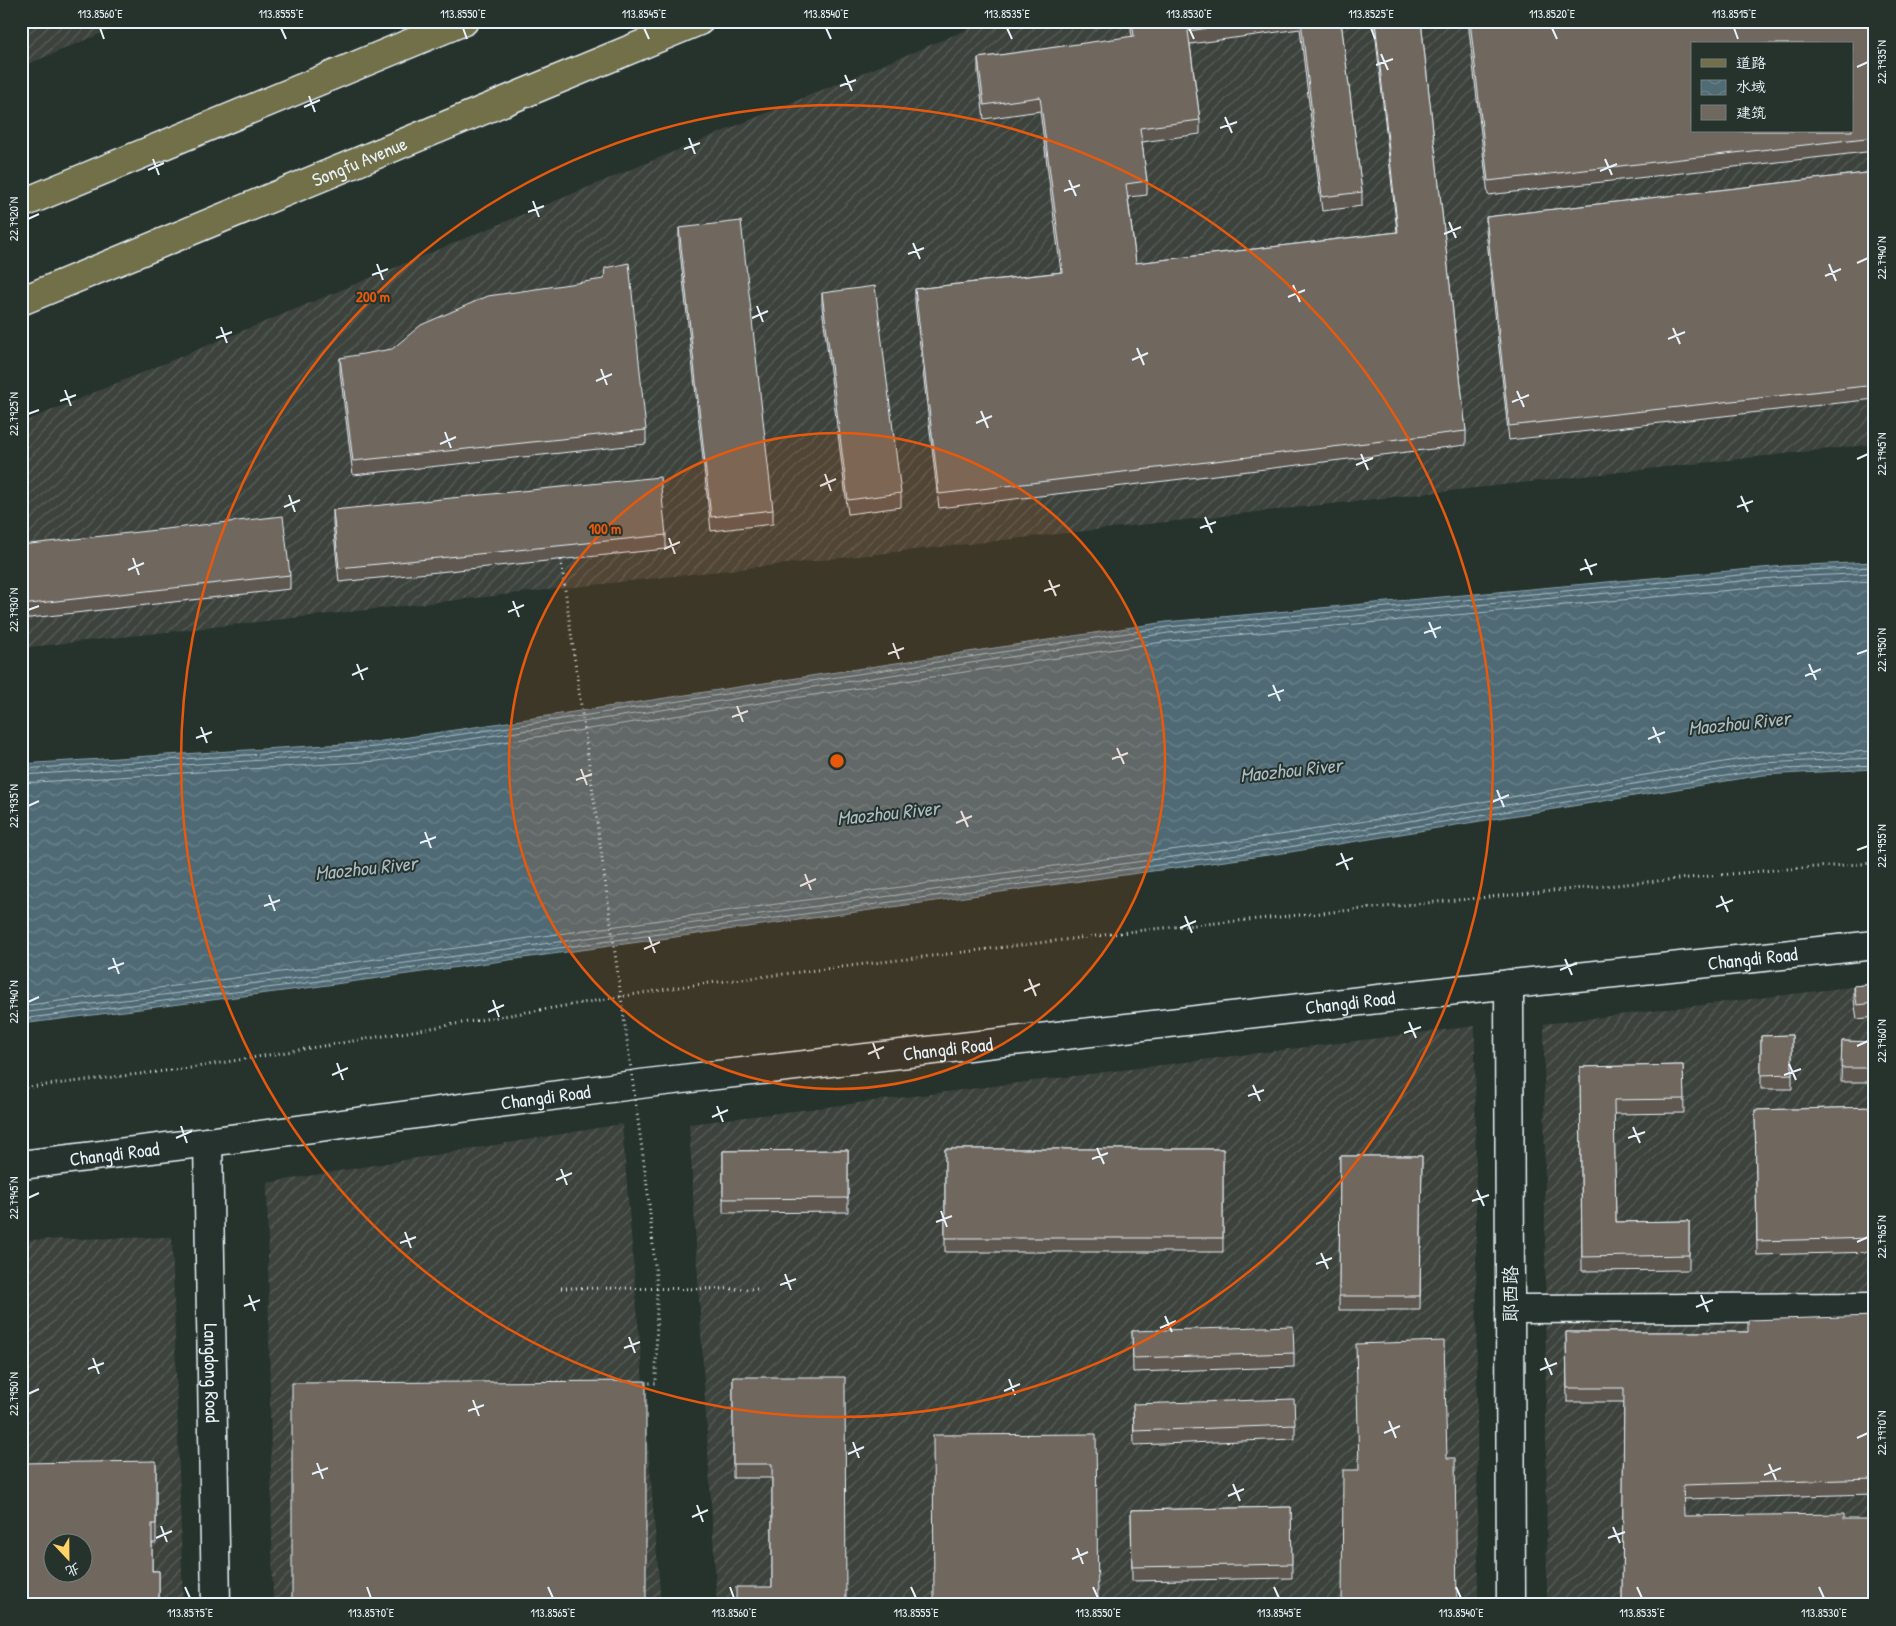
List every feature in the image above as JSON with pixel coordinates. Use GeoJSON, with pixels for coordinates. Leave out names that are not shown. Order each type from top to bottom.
{"type":"FeatureCollection","features":[{"type":"Feature","properties":{"kind":"main road"},"geometry":{"type":"LineString","coordinates":[[21,204],[464,21]]}},
{"type":"Feature","properties":{"kind":"main road","name":"Songfu Avenue"},"geometry":{"type":"LineString","coordinates":[[21,301],[699,21]]}},
{"type":"Feature","properties":{"kind":"street","name":"Changdi Road"},"geometry":{"type":"LineString","coordinates":[[21,1165],[648,1084],[1509,984],[1875,945]]}},
{"type":"Feature","properties":{"kind":"street","name":"郎西路"},"geometry":{"type":"LineString","coordinates":[[1509,984],[1511,1605]]}},
{"type":"Feature","properties":{"kind":"street","name":"Langdong Road"},"geometry":{"type":"LineString","coordinates":[[208,1142],[216,1605]]}},
{"type":"Feature","properties":{"kind":"street"},"geometry":{"type":"LineString","coordinates":[[1510,1309],[1875,1307]]}},
{"type":"Feature","properties":{"kind":"path"},"geometry":{"type":"LineString","coordinates":[[561,560],[648,1193],[657,1287],[656,1383],[637,1383]]}},
{"type":"Feature","properties":{"kind":"path"},"geometry":{"type":"LineString","coordinates":[[21,1088],[190,1068],[685,986],[1144,930],[1764,871],[1875,863]]}},
{"type":"Feature","properties":{"kind":"path"},"geometry":{"type":"LineString","coordinates":[[561,1288],[760,1289]]}},
{"type":"Feature","properties":{"kind":"path"},"geometry":{"type":"LineString","coordinates":[[552,1382],[571,1382]]}},
{"type":"Feature","properties":{"kind":"shaded area"},"geometry":{"type":"Polygon","coordinates":[[[21,21],[131,21],[21,67],[21,21]]]}},
{"type":"Feature","properties":{"kind":"shaded area"},"geometry":{"type":"Polygon","coordinates":[[[988,21],[1875,21],[1875,444],[21,648],[21,423],[988,21]]]}},
{"type":"Feature","properties":{"kind":"shaded area"},"geometry":{"type":"Polygon","coordinates":[[[1875,984],[1875,1605],[1547,1605],[1544,1024],[1875,984]]]}},
{"type":"Feature","properties":{"kind":"shaded area"},"geometry":{"type":"Polygon","coordinates":[[[1475,1026],[1478,1605],[717,1605],[689,1124],[1475,1026]]]}},
{"type":"Feature","properties":{"kind":"shaded area"},"geometry":{"type":"Polygon","coordinates":[[[622,1124],[661,1605],[273,1605],[267,1183],[622,1124]]]}},
{"type":"Feature","properties":{"kind":"shaded area"},"geometry":{"type":"Polygon","coordinates":[[[172,1237],[183,1605],[21,1605],[21,1240],[172,1237]]]}},
{"type":"Feature","properties":{"kind":"water","name":"Maozhou River"},"geometry":{"type":"Polygon","coordinates":[[[1875,562],[1875,769],[1763,775],[1290,852],[299,989],[21,1024],[21,764],[376,742],[1166,622],[1784,566],[1875,562]]]}},
{"type":"Feature","properties":{"kind":"building"},"geometry":{"type":"Polygon","coordinates":[[[1132,21],[1256,21],[1188,31],[1200,120],[1140,128],[1147,181],[1126,184],[1136,263],[1398,232],[1375,21],[1421,21],[1466,431],[939,494],[915,289],[1063,272],[1040,97],[984,105],[978,58],[1134,36],[1132,21]]]}},
{"type":"Feature","properties":{"kind":"building"},"geometry":{"type":"Polygon","coordinates":[[[1301,21],[1341,21],[1362,192],[1322,197],[1301,21]]]}},
{"type":"Feature","properties":{"kind":"building"},"geometry":{"type":"Polygon","coordinates":[[[1470,21],[1875,21],[1875,137],[1488,181],[1470,21]]]}},
{"type":"Feature","properties":{"kind":"building"},"geometry":{"type":"Polygon","coordinates":[[[1875,172],[1875,385],[1509,426],[1486,217],[1875,172]]]}},
{"type":"Feature","properties":{"kind":"building"},"geometry":{"type":"Polygon","coordinates":[[[741,221],[773,510],[711,517],[679,228],[741,221]]]}},
{"type":"Feature","properties":{"kind":"building"},"geometry":{"type":"Polygon","coordinates":[[[629,263],[646,430],[353,461],[340,358],[392,349],[421,325],[488,296],[604,279],[605,268],[629,263]]]}},
{"type":"Feature","properties":{"kind":"building"},"geometry":{"type":"Polygon","coordinates":[[[875,286],[901,493],[848,500],[822,293],[875,286]]]}},
{"type":"Feature","properties":{"kind":"building"},"geometry":{"type":"Polygon","coordinates":[[[660,477],[666,535],[339,568],[333,510],[660,477]]]}},
{"type":"Feature","properties":{"kind":"building"},"geometry":{"type":"Polygon","coordinates":[[[283,516],[290,575],[21,605],[21,545],[283,516]]]}},
{"type":"Feature","properties":{"kind":"building"},"geometry":{"type":"Polygon","coordinates":[[[1875,984],[1875,1003],[1857,1005],[1854,986],[1875,984]]]}},
{"type":"Feature","properties":{"kind":"building"},"geometry":{"type":"Polygon","coordinates":[[[1792,1035],[1792,1074],[1761,1075],[1761,1036],[1792,1035]]]}},
{"type":"Feature","properties":{"kind":"building"},"geometry":{"type":"Polygon","coordinates":[[[1842,1041],[1875,1042],[1875,1068],[1841,1068],[1842,1041]]]}},
{"type":"Feature","properties":{"kind":"building"},"geometry":{"type":"Polygon","coordinates":[[[1683,1065],[1684,1099],[1614,1100],[1616,1222],[1689,1221],[1689,1255],[1582,1257],[1580,1067],[1683,1065]]]}},
{"type":"Feature","properties":{"kind":"building"},"geometry":{"type":"Polygon","coordinates":[[[1875,1107],[1875,1238],[1757,1241],[1755,1110],[1875,1107]]]}},
{"type":"Feature","properties":{"kind":"building"},"geometry":{"type":"Polygon","coordinates":[[[945,1149],[1223,1149],[1223,1238],[945,1238],[945,1149]]]}},
{"type":"Feature","properties":{"kind":"building"},"geometry":{"type":"Polygon","coordinates":[[[848,1150],[848,1198],[723,1199],[723,1151],[848,1150]]]}},
{"type":"Feature","properties":{"kind":"building"},"geometry":{"type":"Polygon","coordinates":[[[1340,1156],[1422,1156],[1420,1296],[1339,1296],[1340,1156]]]}},
{"type":"Feature","properties":{"kind":"building"},"geometry":{"type":"Polygon","coordinates":[[[1875,1316],[1875,1396],[1872,1396],[1874,1479],[1683,1485],[1684,1516],[1844,1514],[1844,1519],[1875,1519],[1875,1605],[1622,1605],[1624,1388],[1567,1388],[1566,1332],[1748,1332],[1748,1320],[1875,1316]]]}},
{"type":"Feature","properties":{"kind":"building"},"geometry":{"type":"Polygon","coordinates":[[[1293,1326],[1294,1353],[1133,1358],[1132,1331],[1293,1326]]]}},
{"type":"Feature","properties":{"kind":"building"},"geometry":{"type":"Polygon","coordinates":[[[1444,1341],[1447,1458],[1455,1458],[1457,1605],[1342,1605],[1343,1470],[1359,1470],[1356,1344],[1444,1341]]]}},
{"type":"Feature","properties":{"kind":"building"},"geometry":{"type":"Polygon","coordinates":[[[733,1377],[845,1377],[846,1605],[736,1605],[736,1587],[772,1587],[772,1464],[733,1464],[733,1377]]]}},
{"type":"Feature","properties":{"kind":"building"},"geometry":{"type":"Polygon","coordinates":[[[646,1381],[646,1605],[292,1605],[292,1383],[646,1381]]]}},
{"type":"Feature","properties":{"kind":"building"},"geometry":{"type":"Polygon","coordinates":[[[1294,1399],[1295,1425],[1134,1431],[1133,1404],[1294,1399]]]}},
{"type":"Feature","properties":{"kind":"building"},"geometry":{"type":"Polygon","coordinates":[[[1096,1434],[1098,1605],[934,1605],[933,1435],[1096,1434]]]}},
{"type":"Feature","properties":{"kind":"building"},"geometry":{"type":"Polygon","coordinates":[[[156,1461],[156,1524],[152,1524],[152,1571],[159,1571],[159,1599],[153,1599],[153,1605],[21,1605],[21,1463],[156,1461]]]}},
{"type":"Feature","properties":{"kind":"building"},"geometry":{"type":"Polygon","coordinates":[[[1291,1507],[1292,1564],[1132,1567],[1131,1510],[1291,1507]]]}}]}
